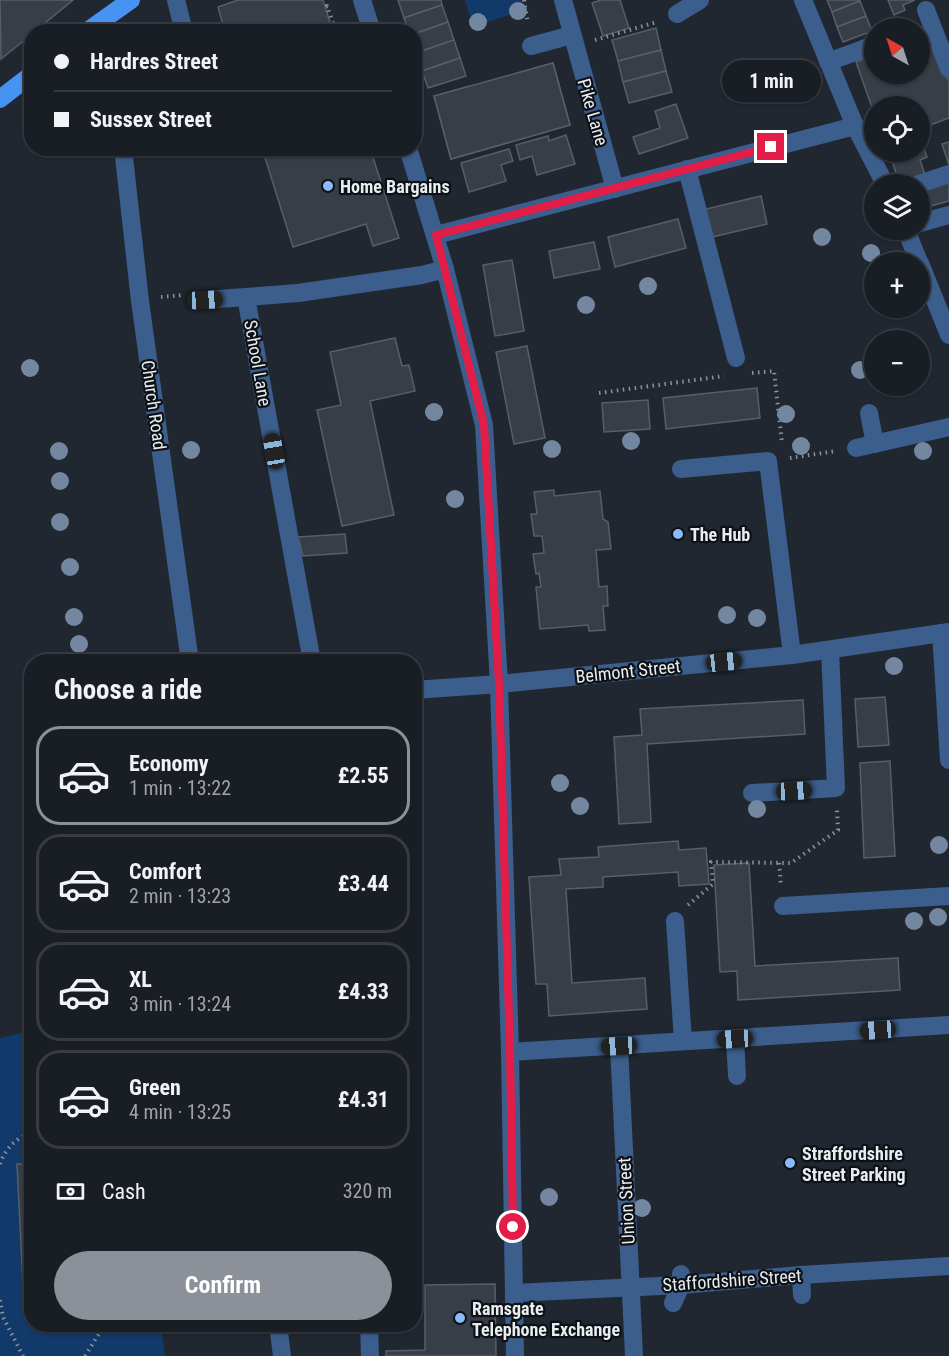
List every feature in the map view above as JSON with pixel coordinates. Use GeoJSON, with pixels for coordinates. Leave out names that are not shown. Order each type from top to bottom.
{"type":"FeatureCollection","features":[{"type":"Feature","properties":{"kind":"main road"},"geometry":{"type":"LineString","coordinates":[[100,24],[131,0]]}},
{"type":"Feature","properties":{"kind":"main road"},"geometry":{"type":"LineString","coordinates":[[0,99],[24,80]]}},
{"type":"Feature","properties":{"kind":"street"},"geometry":{"type":"LineString","coordinates":[[176,0],[182,24]]}},
{"type":"Feature","properties":{"kind":"street"},"geometry":{"type":"LineString","coordinates":[[362,0],[370,24]]}},
{"type":"Feature","properties":{"kind":"street","name":"Pike Lane"},"geometry":{"type":"LineString","coordinates":[[563,0],[615,189]]}},
{"type":"Feature","properties":{"kind":"street"},"geometry":{"type":"LineString","coordinates":[[677,14],[700,0]]}},
{"type":"Feature","properties":{"kind":"street"},"geometry":{"type":"LineString","coordinates":[[803,0],[855,126],[880,174]]}},
{"type":"Feature","properties":{"kind":"street"},"geometry":{"type":"LineString","coordinates":[[930,29],[949,69]]}},
{"type":"Feature","properties":{"kind":"street"},"geometry":{"type":"LineString","coordinates":[[531,46],[573,40]]}},
{"type":"Feature","properties":{"kind":"street"},"geometry":{"type":"LineString","coordinates":[[828,63],[864,49]]}},
{"type":"Feature","properties":{"kind":"street"},"geometry":{"type":"LineString","coordinates":[[436,235],[855,126]]}},
{"type":"Feature","properties":{"kind":"street","name":"Church Road"},"geometry":{"type":"LineString","coordinates":[[124,156],[140,301],[189,654]]}},
{"type":"Feature","properties":{"kind":"street"},"geometry":{"type":"LineString","coordinates":[[411,156],[436,235],[484,425],[499,684],[510,1052],[515,1356]]}},
{"type":"Feature","properties":{"kind":"street"},"geometry":{"type":"LineString","coordinates":[[687,169],[736,358]]}},
{"type":"Feature","properties":{"kind":"street"},"geometry":{"type":"LineString","coordinates":[[930,180],[949,174]]}},
{"type":"Feature","properties":{"kind":"street"},"geometry":{"type":"LineString","coordinates":[[930,220],[949,215]]}},
{"type":"Feature","properties":{"kind":"street","name":"School Lane"},"geometry":{"type":"LineString","coordinates":[[311,654],[246,297],[298,293],[399,279],[445,269]]}},
{"type":"Feature","properties":{"kind":"street"},"geometry":{"type":"LineString","coordinates":[[930,289],[949,335]]}},
{"type":"Feature","properties":{"kind":"street"},"geometry":{"type":"LineString","coordinates":[[205,300],[246,297]]}},
{"type":"Feature","properties":{"kind":"street"},"geometry":{"type":"LineString","coordinates":[[869,413],[875,444]]}},
{"type":"Feature","properties":{"kind":"street"},"geometry":{"type":"LineString","coordinates":[[856,448],[949,427]]}},
{"type":"Feature","properties":{"kind":"street"},"geometry":{"type":"LineString","coordinates":[[681,469],[776,460],[792,655]]}},
{"type":"Feature","properties":{"kind":"street"},"geometry":{"type":"LineString","coordinates":[[945,632],[949,760]]}},
{"type":"Feature","properties":{"kind":"street","name":"Belmont Street"},"geometry":{"type":"LineString","coordinates":[[422,689],[792,655],[945,632]]}},
{"type":"Feature","properties":{"kind":"street"},"geometry":{"type":"LineString","coordinates":[[752,793],[836,788],[830,650]]}},
{"type":"Feature","properties":{"kind":"street"},"geometry":{"type":"LineString","coordinates":[[783,906],[949,896]]}},
{"type":"Feature","properties":{"kind":"street"},"geometry":{"type":"LineString","coordinates":[[675,921],[683,1041]]}},
{"type":"Feature","properties":{"kind":"street"},"geometry":{"type":"LineString","coordinates":[[510,1052],[949,1025]]}},
{"type":"Feature","properties":{"kind":"street"},"geometry":{"type":"LineString","coordinates":[[735,1039],[737,1076]]}},
{"type":"Feature","properties":{"kind":"street","name":"Union Street"},"geometry":{"type":"LineString","coordinates":[[619,1046],[634,1356]]}},
{"type":"Feature","properties":{"kind":"street","name":"Staffordshire Street"},"geometry":{"type":"LineString","coordinates":[[514,1293],[630,1286],[681,1279],[801,1275],[949,1266]]}},
{"type":"Feature","properties":{"kind":"street"},"geometry":{"type":"LineString","coordinates":[[801,1275],[802,1295]]}},
{"type":"Feature","properties":{"kind":"street"},"geometry":{"type":"LineString","coordinates":[[673,1303],[681,1279]]}},
{"type":"Feature","properties":{"kind":"street"},"geometry":{"type":"LineString","coordinates":[[279,1332],[282,1356]]}},
{"type":"Feature","properties":{"kind":"street"},"geometry":{"type":"LineString","coordinates":[[369,1332],[370,1356]]}},
{"type":"Feature","properties":{"kind":"path"},"geometry":{"type":"LineString","coordinates":[[326,7],[333,24]]}},
{"type":"Feature","properties":{"kind":"path"},"geometry":{"type":"LineString","coordinates":[[573,40],[648,25],[677,14]]}},
{"type":"Feature","properties":{"kind":"path"},"geometry":{"type":"LineString","coordinates":[[140,301],[185,295]]}},
{"type":"Feature","properties":{"kind":"path"},"geometry":{"type":"LineString","coordinates":[[751,373],[774,371],[776,460],[856,448]]}},
{"type":"Feature","properties":{"kind":"path"},"geometry":{"type":"LineString","coordinates":[[599,393],[728,375]]}},
{"type":"Feature","properties":{"kind":"path"},"geometry":{"type":"LineString","coordinates":[[675,921],[684,909],[712,884],[711,862],[791,863],[838,830],[836,788]]}},
{"type":"Feature","properties":{"kind":"path"},"geometry":{"type":"LineString","coordinates":[[0,1164],[3,1155],[14,1143],[24,1137]]}},
{"type":"Feature","properties":{"kind":"path"},"geometry":{"type":"LineString","coordinates":[[0,1300],[3,1317],[23,1356]]}},
{"type":"Feature","properties":{"kind":"path"},"geometry":{"type":"LineString","coordinates":[[85,1356],[100,1332]]}},
{"type":"Feature","properties":{"kind":"shaded area"},"geometry":{"type":"Polygon","coordinates":[[[465,0],[521,0],[524,10],[473,27],[465,0]]]}},
{"type":"Feature","properties":{"kind":"shaded area"},"geometry":{"type":"Polygon","coordinates":[[[24,1033],[24,1332],[162,1332],[165,1356],[0,1356],[0,1038],[24,1033]]]}},
{"type":"Feature","properties":{"kind":"building"},"geometry":{"type":"Polygon","coordinates":[[[0,0],[73,0],[44,24],[24,24],[24,40],[1,59],[0,0]]]}},
{"type":"Feature","properties":{"kind":"building"},"geometry":{"type":"Polygon","coordinates":[[[238,0],[323,0],[330,24],[223,24],[218,7],[238,0]]]}},
{"type":"Feature","properties":{"kind":"building"},"geometry":{"type":"Polygon","coordinates":[[[398,0],[441,0],[442,5],[404,18],[398,0]]]}},
{"type":"Feature","properties":{"kind":"building"},"geometry":{"type":"Polygon","coordinates":[[[601,0],[620,0],[629,28],[603,36],[592,3],[601,0]]]}},
{"type":"Feature","properties":{"kind":"building"},"geometry":{"type":"Polygon","coordinates":[[[827,0],[860,0],[860,1],[832,12],[827,0]]]}},
{"type":"Feature","properties":{"kind":"building"},"geometry":{"type":"Polygon","coordinates":[[[888,0],[915,0],[903,5],[905,10],[894,15],[888,0]]]}},
{"type":"Feature","properties":{"kind":"building"},"geometry":{"type":"Polygon","coordinates":[[[860,1],[866,16],[837,27],[832,12],[860,1]]]}},
{"type":"Feature","properties":{"kind":"building"},"geometry":{"type":"Polygon","coordinates":[[[442,5],[448,22],[422,31],[422,24],[406,24],[404,18],[442,5]]]}},
{"type":"Feature","properties":{"kind":"building"},"geometry":{"type":"Polygon","coordinates":[[[866,16],[867,18],[864,18],[864,34],[843,42],[837,27],[866,16]]]}},
{"type":"Feature","properties":{"kind":"building"},"geometry":{"type":"Polygon","coordinates":[[[448,22],[454,40],[422,51],[422,31],[448,22]]]}},
{"type":"Feature","properties":{"kind":"building"},"geometry":{"type":"Polygon","coordinates":[[[656,28],[661,50],[618,61],[612,40],[656,28]]]}},
{"type":"Feature","properties":{"kind":"building"},"geometry":{"type":"Polygon","coordinates":[[[930,35],[949,82],[949,118],[930,125],[930,96],[868,96],[856,62],[864,59],[864,84],[930,84],[930,35]]]}},
{"type":"Feature","properties":{"kind":"building"},"geometry":{"type":"Polygon","coordinates":[[[454,40],[460,58],[422,71],[422,51],[454,40]]]}},
{"type":"Feature","properties":{"kind":"building"},"geometry":{"type":"Polygon","coordinates":[[[661,50],[666,71],[623,82],[618,61],[661,50]]]}},
{"type":"Feature","properties":{"kind":"building"},"geometry":{"type":"Polygon","coordinates":[[[460,58],[466,76],[428,88],[422,71],[460,58]]]}},
{"type":"Feature","properties":{"kind":"building"},"geometry":{"type":"Polygon","coordinates":[[[553,63],[570,125],[451,159],[434,96],[470,86],[481,126],[529,112],[518,73],[553,63]]]}},
{"type":"Feature","properties":{"kind":"building"},"geometry":{"type":"Polygon","coordinates":[[[553,63],[570,125],[451,159],[434,96],[553,63]]]}},
{"type":"Feature","properties":{"kind":"building"},"geometry":{"type":"Polygon","coordinates":[[[666,71],[672,92],[629,103],[623,82],[666,71]]]}},
{"type":"Feature","properties":{"kind":"building"},"geometry":{"type":"Polygon","coordinates":[[[676,104],[688,138],[639,154],[633,137],[660,128],[655,111],[676,104]]]}},
{"type":"Feature","properties":{"kind":"building"},"geometry":{"type":"Polygon","coordinates":[[[566,135],[575,164],[537,175],[532,156],[520,160],[516,145],[548,136],[549,141],[566,135]]]}},
{"type":"Feature","properties":{"kind":"building"},"geometry":{"type":"Polygon","coordinates":[[[949,142],[949,165],[942,144],[949,142]]]}},
{"type":"Feature","properties":{"kind":"building"},"geometry":{"type":"Polygon","coordinates":[[[509,149],[513,161],[501,165],[506,181],[469,192],[461,163],[509,149]]]}},
{"type":"Feature","properties":{"kind":"building","name":"Home Bargains"},"geometry":{"type":"Polygon","coordinates":[[[265,156],[373,156],[399,238],[373,246],[366,224],[293,247],[265,156]]]}},
{"type":"Feature","properties":{"kind":"building"},"geometry":{"type":"Polygon","coordinates":[[[892,162],[921,162],[925,174],[896,174],[892,162]]]}},
{"type":"Feature","properties":{"kind":"building"},"geometry":{"type":"Polygon","coordinates":[[[949,177],[949,201],[930,206],[930,185],[949,177]]]}},
{"type":"Feature","properties":{"kind":"building"},"geometry":{"type":"Polygon","coordinates":[[[761,196],[767,224],[708,238],[702,210],[761,196]]]}},
{"type":"Feature","properties":{"kind":"building"},"geometry":{"type":"Polygon","coordinates":[[[678,219],[686,248],[615,267],[608,237],[678,219]]]}},
{"type":"Feature","properties":{"kind":"building"},"geometry":{"type":"Polygon","coordinates":[[[594,242],[600,269],[554,278],[549,251],[594,242]]]}},
{"type":"Feature","properties":{"kind":"building"},"geometry":{"type":"Polygon","coordinates":[[[512,260],[524,331],[495,336],[483,265],[512,260]]]}},
{"type":"Feature","properties":{"kind":"building"},"geometry":{"type":"Polygon","coordinates":[[[395,338],[402,366],[409,365],[415,391],[370,401],[394,515],[342,526],[317,410],[341,405],[330,352],[395,338]]]}},
{"type":"Feature","properties":{"kind":"building"},"geometry":{"type":"Polygon","coordinates":[[[527,346],[545,438],[514,444],[496,352],[527,346]]]}},
{"type":"Feature","properties":{"kind":"building"},"geometry":{"type":"Polygon","coordinates":[[[757,388],[760,418],[666,429],[663,398],[757,388]]]}},
{"type":"Feature","properties":{"kind":"building"},"geometry":{"type":"Polygon","coordinates":[[[648,400],[650,429],[604,432],[602,403],[648,400]]]}},
{"type":"Feature","properties":{"kind":"building"},"geometry":{"type":"Polygon","coordinates":[[[554,490],[554,496],[600,491],[603,519],[608,522],[611,549],[596,550],[599,587],[607,586],[608,606],[603,606],[605,630],[589,631],[588,625],[540,629],[536,587],[541,587],[533,554],[544,553],[542,536],[534,536],[531,514],[537,514],[534,492],[554,490]]]}},
{"type":"Feature","properties":{"kind":"building"},"geometry":{"type":"Polygon","coordinates":[[[345,534],[347,553],[303,556],[298,537],[345,534]]]}},
{"type":"Feature","properties":{"kind":"building"},"geometry":{"type":"Polygon","coordinates":[[[885,697],[889,745],[858,747],[855,699],[885,697]]]}},
{"type":"Feature","properties":{"kind":"building"},"geometry":{"type":"Polygon","coordinates":[[[803,700],[805,734],[647,744],[651,822],[619,824],[614,737],[642,735],[640,709],[803,700]]]}},
{"type":"Feature","properties":{"kind":"building"},"geometry":{"type":"Polygon","coordinates":[[[890,761],[895,856],[864,858],[860,763],[890,761]]]}},
{"type":"Feature","properties":{"kind":"building"},"geometry":{"type":"Polygon","coordinates":[[[678,841],[679,850],[706,848],[709,884],[679,886],[678,872],[603,877],[603,887],[566,889],[572,983],[645,978],[647,1009],[549,1016],[547,984],[536,984],[529,877],[561,875],[559,859],[599,857],[598,847],[678,841]]]}},
{"type":"Feature","properties":{"kind":"building"},"geometry":{"type":"Polygon","coordinates":[[[749,863],[755,966],[898,958],[900,990],[738,1000],[737,971],[720,972],[714,865],[749,863]]]}},
{"type":"Feature","properties":{"kind":"building"},"geometry":{"type":"Polygon","coordinates":[[[17,1164],[24,1164],[24,1306],[17,1164]]]}},
{"type":"Feature","properties":{"kind":"building","name":"Ramsgate Telephone Exchange"},"geometry":{"type":"Polygon","coordinates":[[[495,1284],[496,1356],[386,1356],[386,1351],[425,1350],[425,1285],[495,1284]]]}},
{"type":"Feature","properties":{"kind":"place","name":"Home Bargains"},"geometry":{"type":"Point","coordinates":[328,186]}},
{"type":"Feature","properties":{"kind":"place","name":"The Hub"},"geometry":{"type":"Point","coordinates":[678,534]}},
{"type":"Feature","properties":{"kind":"place","name":"Straffordshire Street Parking"},"geometry":{"type":"Point","coordinates":[790,1163]}},
{"type":"Feature","properties":{"kind":"place","name":"Ramsgate Telephone Exchange"},"geometry":{"type":"Point","coordinates":[460,1318]}},
{"type":"Feature","properties":{"kind":"route"},"geometry":{"type":"LineString","coordinates":[[513,1227],[499,684],[484,425],[436,235],[771,147]]}}]}
